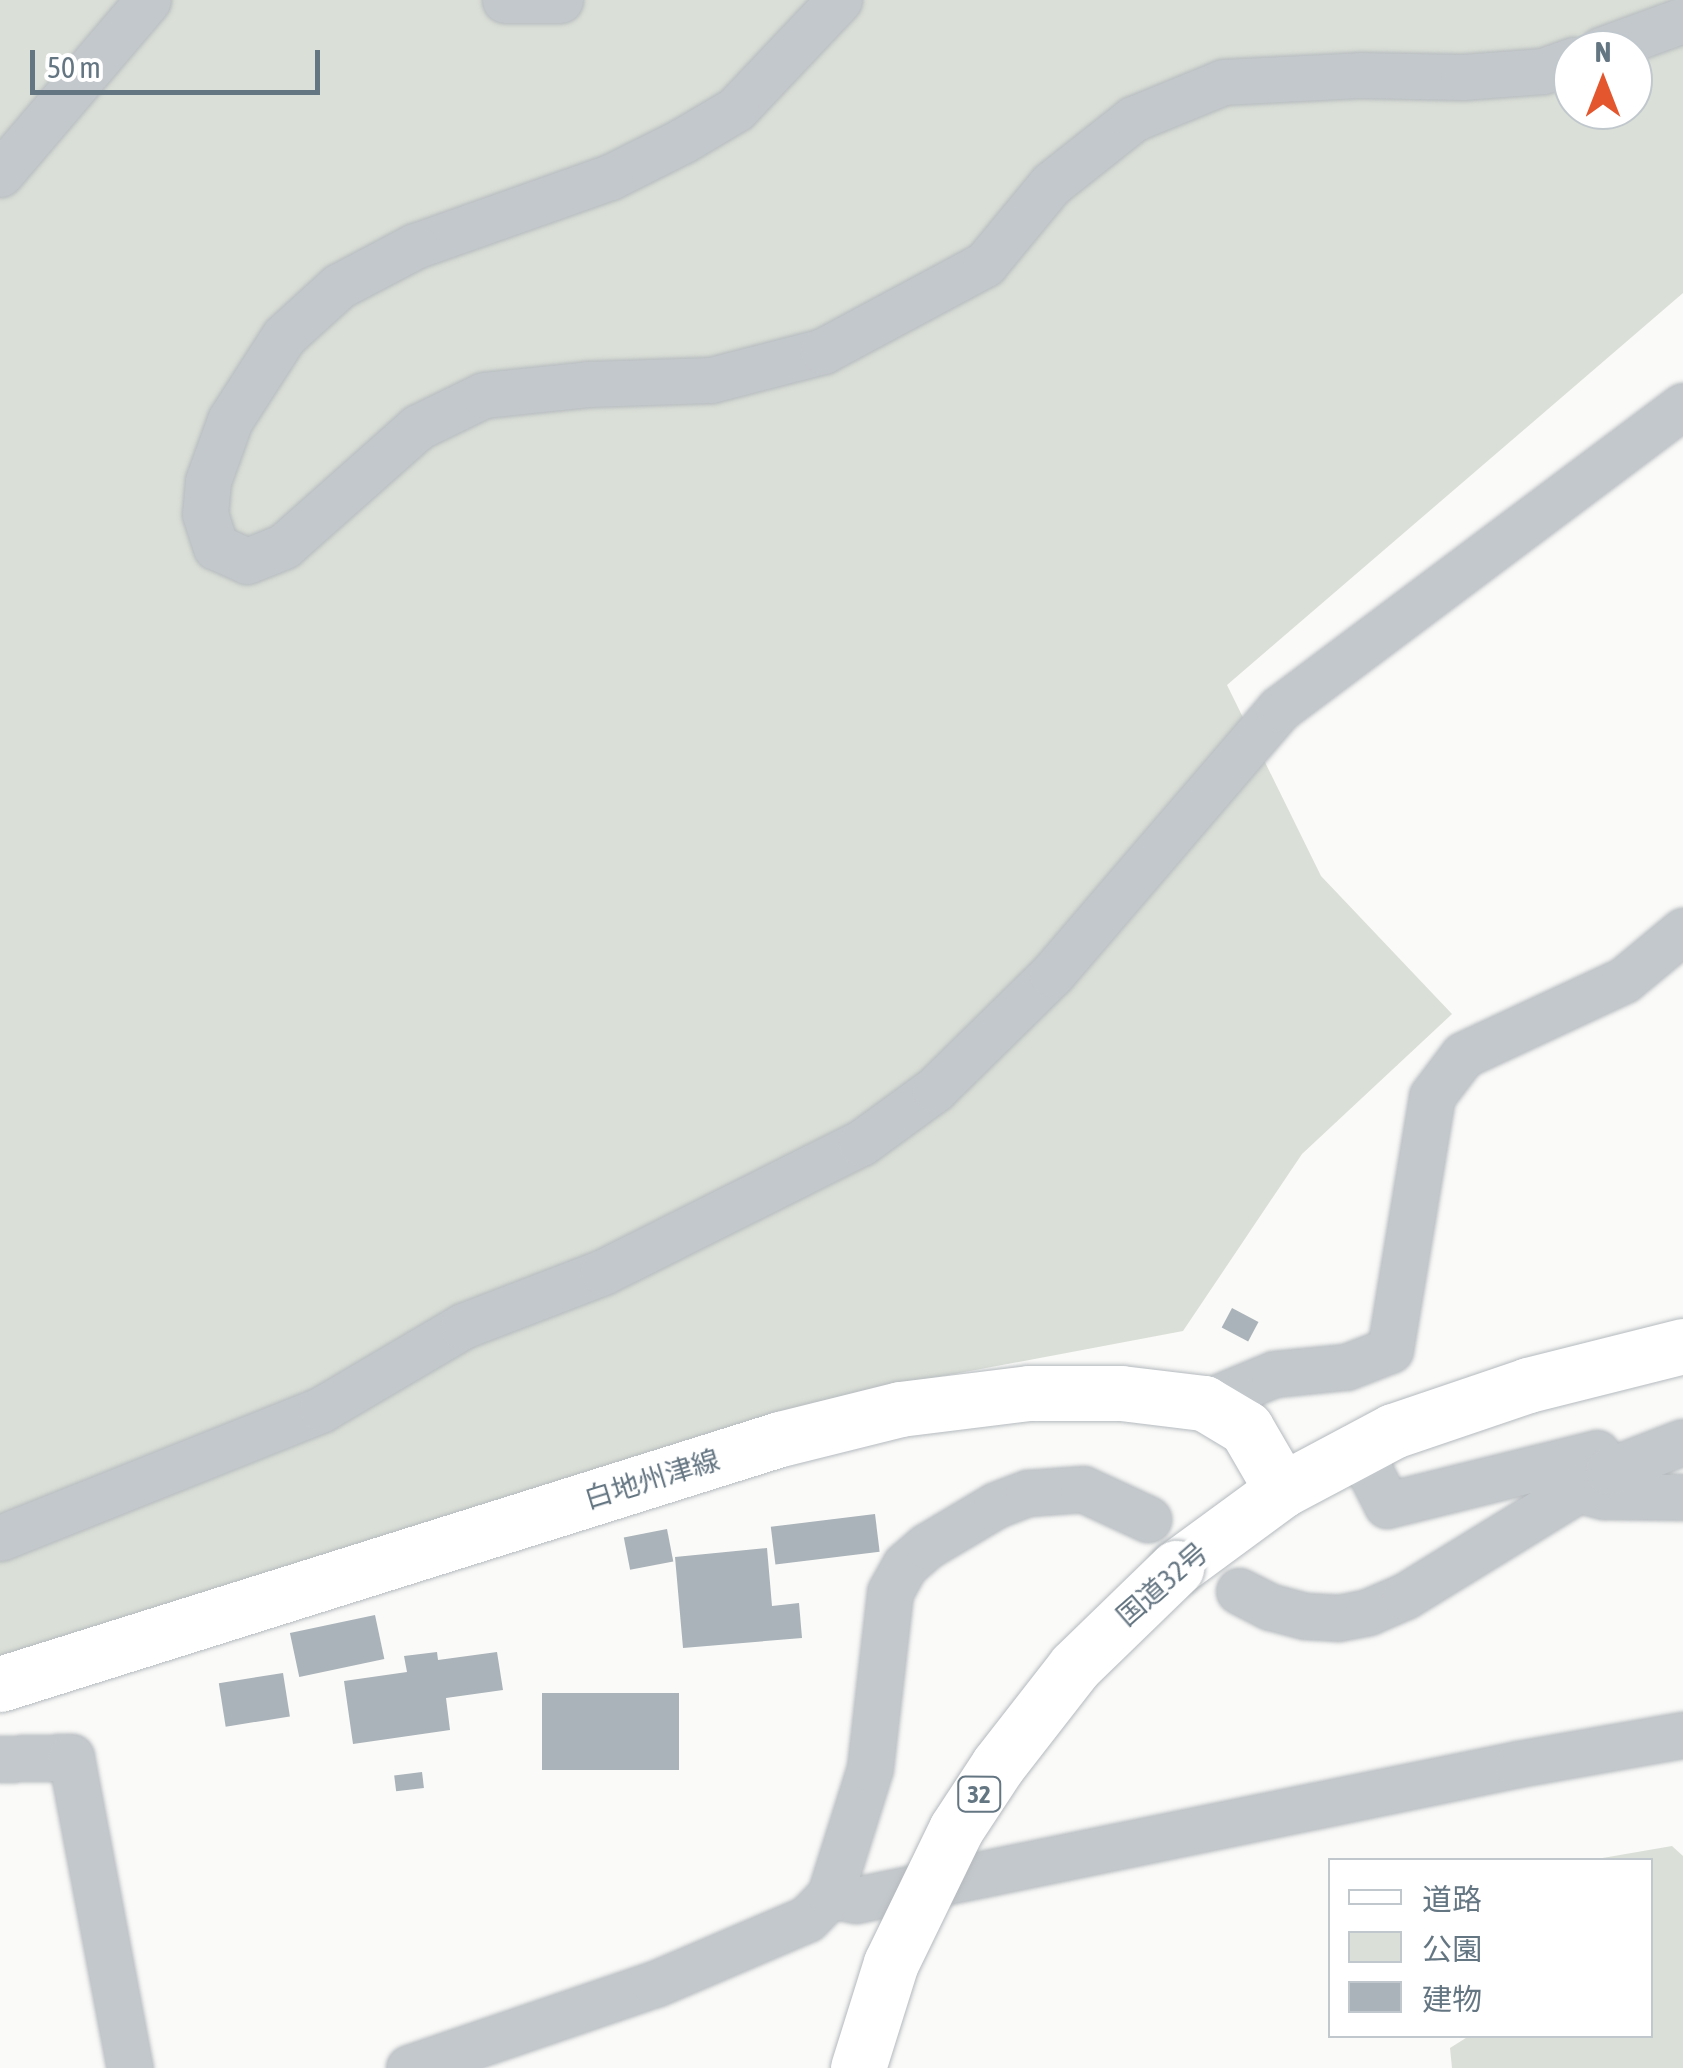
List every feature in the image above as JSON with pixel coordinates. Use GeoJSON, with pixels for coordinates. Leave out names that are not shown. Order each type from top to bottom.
{"type":"FeatureCollection","features":[{"type":"Feature","properties":{"kind":"main road","name":"国道32号"},"geometry":{"type":"LineString","coordinates":[[858,2068],[891,1963],[956,1830],[998,1764],[1074,1666],[1176,1568],[1282,1490],[1358,1448],[1528,1385],[1683,1346]]}},
{"type":"Feature","properties":{"kind":"main road","name":"白地州津線"},"geometry":{"type":"LineString","coordinates":[[0,1684],[780,1438],[900,1409],[1029,1393],[1120,1393],[1204,1403],[1246,1428],[1282,1490]]}},
{"type":"Feature","properties":{"kind":"street"},"geometry":{"type":"LineString","coordinates":[[0,174],[148,0]]}},
{"type":"Feature","properties":{"kind":"street"},"geometry":{"type":"LineString","coordinates":[[505,0],[560,0]]}},
{"type":"Feature","properties":{"kind":"street"},"geometry":{"type":"LineString","coordinates":[[839,0],[736,108],[682,141],[610,177],[415,246],[339,286],[284,336],[230,420],[208,482],[204,514],[216,547],[247,561],[284,546],[418,427],[484,395],[588,384],[711,380],[824,351],[985,264],[1051,184],[1133,119],[1223,82],[1360,74],[1478,76],[1553,67]]}},
{"type":"Feature","properties":{"kind":"street"},"geometry":{"type":"LineString","coordinates":[[1653,31],[1683,20]]}},
{"type":"Feature","properties":{"kind":"street"},"geometry":{"type":"LineString","coordinates":[[0,1538],[322,1409],[463,1326],[603,1272],[861,1142],[935,1089],[1052,974],[1279,709],[1683,406]]}},
{"type":"Feature","properties":{"kind":"street"},"geometry":{"type":"LineString","coordinates":[[1204,1403],[1274,1374],[1346,1367],[1390,1350],[1432,1096],[1462,1055],[1624,980],[1683,931]]}},
{"type":"Feature","properties":{"kind":"street"},"geometry":{"type":"LineString","coordinates":[[1239,1591],[1271,1607],[1306,1616],[1338,1618],[1368,1612],[1406,1596],[1593,1480],[1683,1442]]}},
{"type":"Feature","properties":{"kind":"street"},"geometry":{"type":"LineString","coordinates":[[1358,1448],[1387,1505],[1597,1453],[1593,1480],[1604,1496],[1683,1498]]}},
{"type":"Feature","properties":{"kind":"street"},"geometry":{"type":"LineString","coordinates":[[409,2068],[654,1984],[807,1919],[830,1895],[870,1768],[890,1592],[905,1565],[926,1546],[982,1513],[1028,1493],[1083,1488],[1148,1520]]}},
{"type":"Feature","properties":{"kind":"street"},"geometry":{"type":"LineString","coordinates":[[830,1895],[856,1900],[1518,1764],[1683,1736]]}},
{"type":"Feature","properties":{"kind":"street"},"geometry":{"type":"LineString","coordinates":[[0,1759],[71,1757],[130,2068]]}},
{"type":"Feature","properties":{"kind":"green space"},"geometry":{"type":"Polygon","coordinates":[[[0,0],[1683,0],[1683,293],[1227,685],[1321,876],[1452,1014],[1302,1154],[1183,1331],[869,1390],[0,1661],[0,0]]]}},
{"type":"Feature","properties":{"kind":"green space"},"geometry":{"type":"Polygon","coordinates":[[[1672,1846],[1683,1856],[1683,2068],[1452,2068],[1450,2048],[1466,2038],[1653,2038],[1653,1858],[1603,1858],[1672,1846]]]}},
{"type":"Feature","properties":{"kind":"building"},"geometry":{"type":"Polygon","coordinates":[[[1232,1308],[1258,1322],[1248,1342],[1222,1327],[1232,1308]]]}},
{"type":"Feature","properties":{"kind":"building"},"geometry":{"type":"Polygon","coordinates":[[[875,1514],[880,1552],[775,1565],[771,1527],[875,1514]]]}},
{"type":"Feature","properties":{"kind":"building"},"geometry":{"type":"Polygon","coordinates":[[[667,1529],[673,1561],[630,1570],[624,1537],[667,1529]]]}},
{"type":"Feature","properties":{"kind":"building"},"geometry":{"type":"Polygon","coordinates":[[[767,1548],[772,1606],[799,1603],[802,1638],[683,1648],[675,1557],[767,1548]]]}},
{"type":"Feature","properties":{"kind":"building"},"geometry":{"type":"Polygon","coordinates":[[[375,1615],[384,1659],[299,1677],[290,1633],[375,1615]]]}},
{"type":"Feature","properties":{"kind":"building"},"geometry":{"type":"Polygon","coordinates":[[[437,1652],[438,1660],[497,1652],[503,1690],[446,1698],[450,1730],[353,1744],[344,1681],[407,1672],[404,1656],[437,1652]]]}},
{"type":"Feature","properties":{"kind":"building"},"geometry":{"type":"Polygon","coordinates":[[[283,1673],[290,1716],[226,1727],[219,1683],[283,1673]]]}},
{"type":"Feature","properties":{"kind":"building"},"geometry":{"type":"Polygon","coordinates":[[[542,1693],[679,1693],[679,1770],[542,1770],[542,1693]]]}},
{"type":"Feature","properties":{"kind":"building"},"geometry":{"type":"Polygon","coordinates":[[[422,1772],[424,1788],[396,1791],[394,1775],[422,1772]]]}}]}
